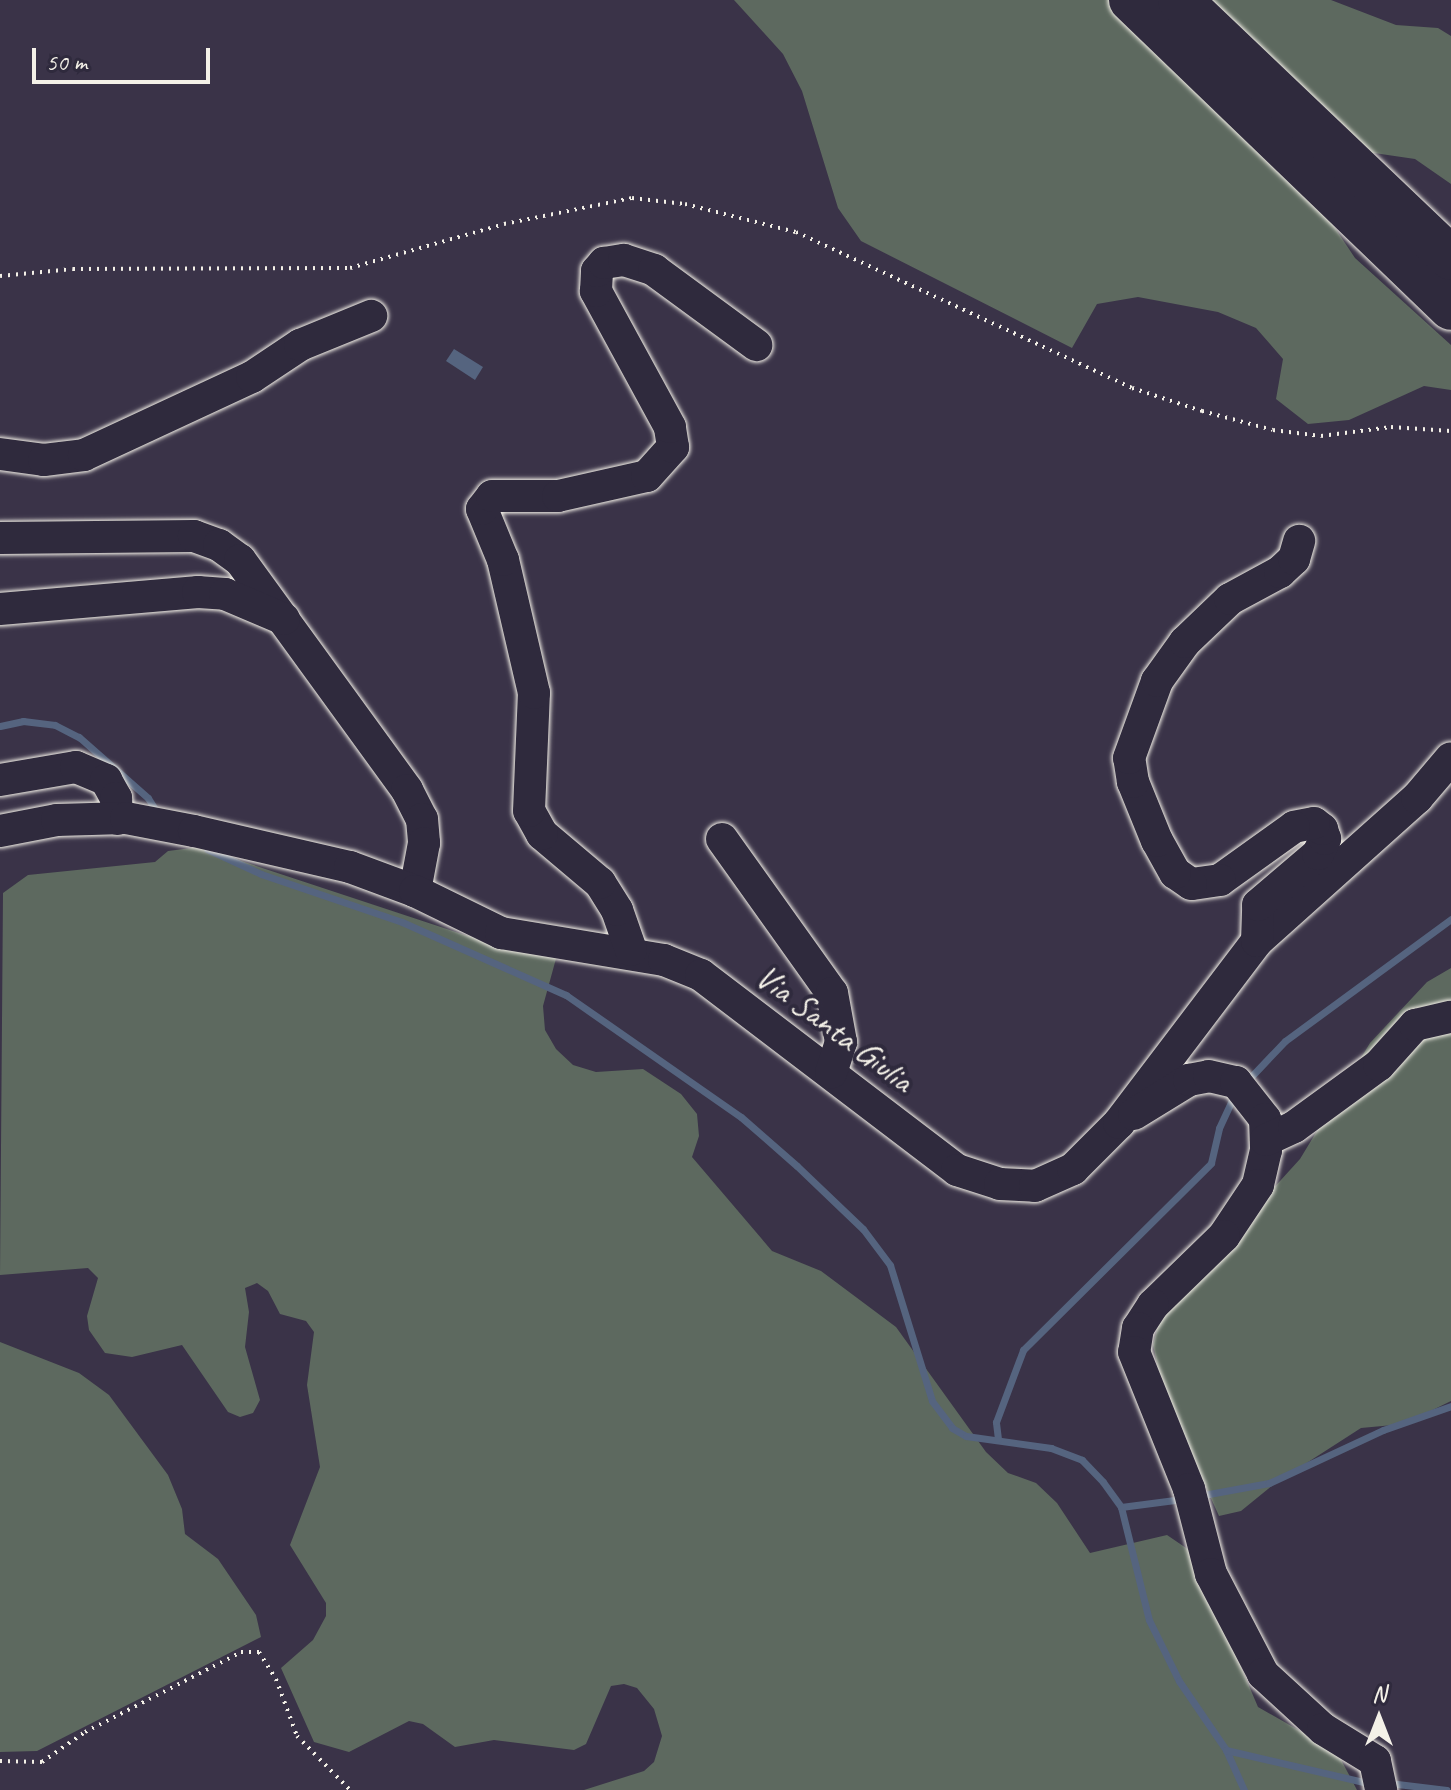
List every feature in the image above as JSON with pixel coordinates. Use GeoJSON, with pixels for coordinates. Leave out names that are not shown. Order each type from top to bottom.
{"type":"FeatureCollection","features":[{"type":"Feature","properties":{"kind":"highway"},"geometry":{"type":"LineString","coordinates":[[1131,0],[1369,202],[1451,258]]}},
{"type":"Feature","properties":{"kind":"highway"},"geometry":{"type":"LineString","coordinates":[[1180,0],[1369,202],[1451,308]]}},
{"type":"Feature","properties":{"kind":"street"},"geometry":{"type":"LineString","coordinates":[[631,950],[621,918],[600,883],[542,834],[529,811],[534,693],[503,560],[482,509],[492,496],[558,496],[647,476],[673,447],[670,427],[596,291],[597,271],[604,263],[624,260],[654,270],[756,345]]}},
{"type":"Feature","properties":{"kind":"street"},"geometry":{"type":"LineString","coordinates":[[0,454],[44,460],[84,455],[252,377],[300,345],[371,316]]}},
{"type":"Feature","properties":{"kind":"street"},"geometry":{"type":"LineString","coordinates":[[0,538],[194,536],[219,545],[240,560],[340,691],[422,819],[424,843],[415,891]]}},
{"type":"Feature","properties":{"kind":"street"},"geometry":{"type":"LineString","coordinates":[[1257,941],[1258,905],[1322,849],[1322,829],[1314,823],[1294,827],[1220,880],[1182,880],[1157,841],[1133,782],[1129,758],[1157,681],[1185,642],[1230,599],[1280,572],[1294,559],[1299,541]]}},
{"type":"Feature","properties":{"kind":"street"},"geometry":{"type":"LineString","coordinates":[[0,609],[198,592],[225,594],[284,619]]}},
{"type":"Feature","properties":{"kind":"street","name":"Via Santa Giulia"},"geometry":{"type":"LineString","coordinates":[[0,831],[57,820],[117,819],[194,831],[350,867],[415,891],[501,933],[631,950],[701,975],[957,1170],[1000,1184],[1035,1186],[1073,1169],[1119,1123],[1257,941],[1417,798],[1451,758]]}},
{"type":"Feature","properties":{"kind":"street"},"geometry":{"type":"LineString","coordinates":[[0,780],[76,767],[106,780],[116,798],[117,819]]}},
{"type":"Feature","properties":{"kind":"street"},"geometry":{"type":"LineString","coordinates":[[722,839],[832,993],[841,1042],[831,1072]]}},
{"type":"Feature","properties":{"kind":"street"},"geometry":{"type":"LineString","coordinates":[[1266,1140],[1294,1127],[1379,1065],[1415,1025],[1451,1017]]}},
{"type":"Feature","properties":{"kind":"street"},"geometry":{"type":"LineString","coordinates":[[1119,1123],[1189,1080],[1209,1076],[1236,1082],[1253,1098],[1265,1119],[1266,1140],[1258,1185],[1224,1236],[1153,1305],[1138,1328],[1134,1352],[1189,1489],[1211,1574],[1263,1674],[1323,1729],[1375,1761],[1381,1790]]}},
{"type":"Feature","properties":{"kind":"path"},"geometry":{"type":"LineString","coordinates":[[0,1761],[42,1762],[85,1732],[241,1652],[259,1652],[276,1679],[297,1736],[350,1790]]}},
{"type":"Feature","properties":{"kind":"shaded area"},"geometry":{"type":"Polygon","coordinates":[[[734,0],[1331,0],[1396,25],[1438,28],[1451,36],[1451,184],[1415,159],[1374,153],[1339,168],[1323,210],[1355,258],[1451,345],[1451,390],[1424,386],[1349,420],[1308,424],[1276,399],[1283,359],[1256,328],[1218,312],[1138,297],[1097,304],[1072,348],[861,241],[838,208],[802,91],[783,54],[734,0]]]}},
{"type":"Feature","properties":{"kind":"shaded area"},"geometry":{"type":"Polygon","coordinates":[[[199,847],[465,935],[557,955],[543,1006],[545,1030],[556,1049],[573,1065],[596,1072],[643,1069],[681,1094],[697,1114],[699,1136],[692,1157],[772,1251],[821,1271],[896,1327],[986,1452],[1008,1473],[1036,1483],[1057,1503],[1090,1553],[1167,1535],[1192,1552],[1258,1707],[1337,1752],[1357,1790],[584,1790],[644,1771],[654,1762],[662,1736],[654,1709],[637,1688],[624,1684],[611,1686],[586,1744],[574,1750],[494,1740],[455,1747],[423,1724],[409,1721],[349,1752],[314,1742],[281,1668],[313,1640],[326,1616],[326,1603],[290,1545],[320,1467],[307,1385],[314,1332],[306,1321],[280,1314],[268,1291],[257,1283],[245,1288],[249,1312],[245,1347],[260,1400],[253,1413],[240,1417],[228,1412],[182,1345],[132,1357],[105,1353],[89,1330],[87,1316],[98,1278],[88,1268],[0,1275],[3,893],[28,875],[155,862],[168,851],[199,847]]]}},
{"type":"Feature","properties":{"kind":"shaded area"},"geometry":{"type":"Polygon","coordinates":[[[1451,968],[1451,1401],[1404,1424],[1361,1428],[1274,1484],[1241,1511],[1219,1516],[1163,1392],[1153,1345],[1166,1306],[1300,1159],[1370,1043],[1427,982],[1451,968]]]}},
{"type":"Feature","properties":{"kind":"shaded area"},"geometry":{"type":"Polygon","coordinates":[[[0,1342],[79,1373],[109,1395],[168,1475],[182,1509],[185,1534],[218,1559],[256,1615],[261,1637],[37,1751],[0,1752],[0,1342]]]}},
{"type":"Feature","properties":{"kind":"water"},"geometry":{"type":"Polygon","coordinates":[[[454,349],[483,367],[475,380],[446,361],[454,349]]]}},
{"type":"Feature","properties":{"kind":"waterway"},"geometry":{"type":"LineString","coordinates":[[0,726],[23,721],[55,725],[79,737],[148,798],[158,814]]}},
{"type":"Feature","properties":{"kind":"waterway"},"geometry":{"type":"LineString","coordinates":[[207,849],[261,874],[402,922],[566,995],[741,1117],[797,1166],[863,1229],[890,1265],[932,1401],[952,1428],[966,1436],[1051,1448],[1082,1460],[1121,1507],[1149,1620],[1179,1681],[1226,1750],[1244,1790]]}},
{"type":"Feature","properties":{"kind":"waterway"},"geometry":{"type":"LineString","coordinates":[[1247,1081],[1285,1041],[1451,919]]}},
{"type":"Feature","properties":{"kind":"waterway"},"geometry":{"type":"LineString","coordinates":[[998,1439],[996,1422],[1023,1350],[1211,1163],[1219,1128],[1235,1093]]}},
{"type":"Feature","properties":{"kind":"waterway"},"geometry":{"type":"LineString","coordinates":[[1198,1496],[1269,1483],[1383,1430],[1451,1406]]}},
{"type":"Feature","properties":{"kind":"waterway"},"geometry":{"type":"LineString","coordinates":[[1121,1507],[1182,1499]]}},
{"type":"Feature","properties":{"kind":"waterway"},"geometry":{"type":"LineString","coordinates":[[1226,1750],[1372,1784]]}},
{"type":"Feature","properties":{"kind":"waterway"},"geometry":{"type":"LineString","coordinates":[[1389,1783],[1447,1790]]}}]}
